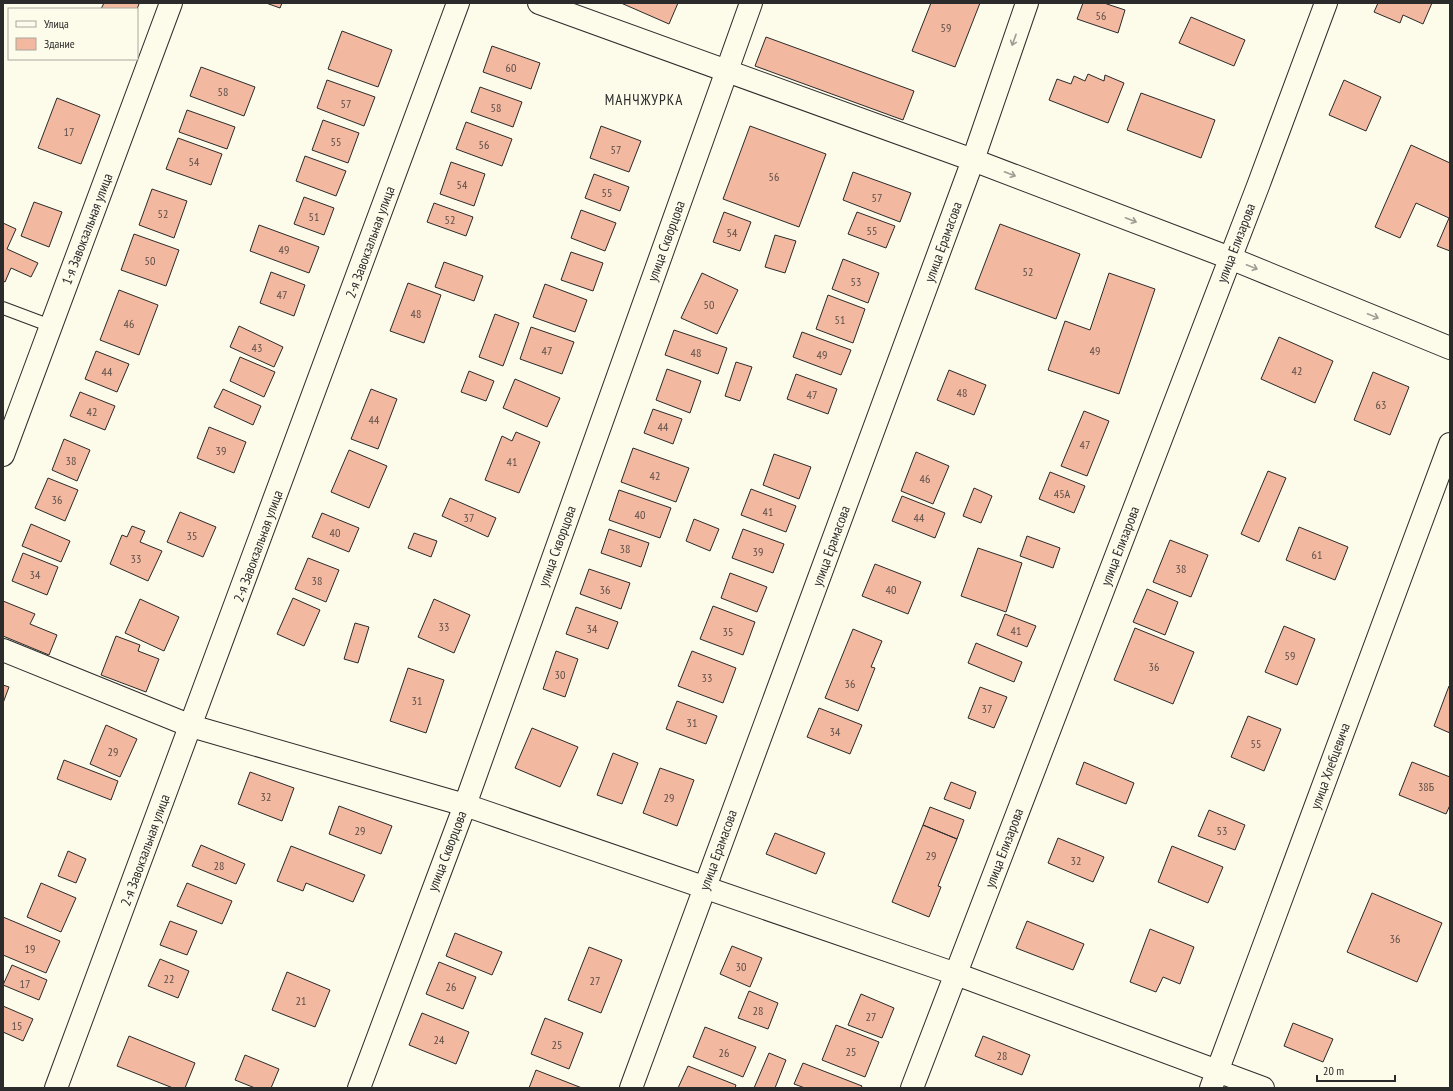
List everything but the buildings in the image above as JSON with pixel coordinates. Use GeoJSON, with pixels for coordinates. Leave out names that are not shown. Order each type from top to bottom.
{"type":"FeatureCollection","features":[{"type":"Feature","properties":{"kind":"street","name":"1-я Завокзальная улица"},"geometry":{"type":"LineString","coordinates":[[3,455],[171,3]]}},
{"type":"Feature","properties":{"kind":"street","name":"2-я Завокзальная улица"},"geometry":{"type":"LineString","coordinates":[[56,1088],[458,3]]}},
{"type":"Feature","properties":{"kind":"street"},"geometry":{"type":"LineString","coordinates":[[539,3],[973,160],[1230,258],[1450,348]]}},
{"type":"Feature","properties":{"kind":"street","name":"улица Скворцова"},"geometry":{"type":"LineString","coordinates":[[359,1088],[465,805],[751,3]]}},
{"type":"Feature","properties":{"kind":"street","name":"улица Ерамасова"},"geometry":{"type":"LineString","coordinates":[[631,1088],[973,160],[1027,3]]}},
{"type":"Feature","properties":{"kind":"street","name":"улица Елизарова"},"geometry":{"type":"LineString","coordinates":[[912,1088],[1230,258],[1326,3]]}},
{"type":"Feature","properties":{"kind":"street","name":"улица Хлебцевича"},"geometry":{"type":"LineString","coordinates":[[1214,1080],[1450,444]]}},
{"type":"Feature","properties":{"kind":"street"},"geometry":{"type":"LineString","coordinates":[[3,650],[191,726],[465,805],[956,974],[1214,1080],[1263,1088]]}},
{"type":"Feature","properties":{"kind":"lane"},"geometry":{"type":"LineString","coordinates":[[3,308],[51,326]]}},
{"type":"Feature","properties":{"kind":"district","name":"МАНЧЖУРКА"},"geometry":{"type":"Point","coordinates":[644,99]}}]}
